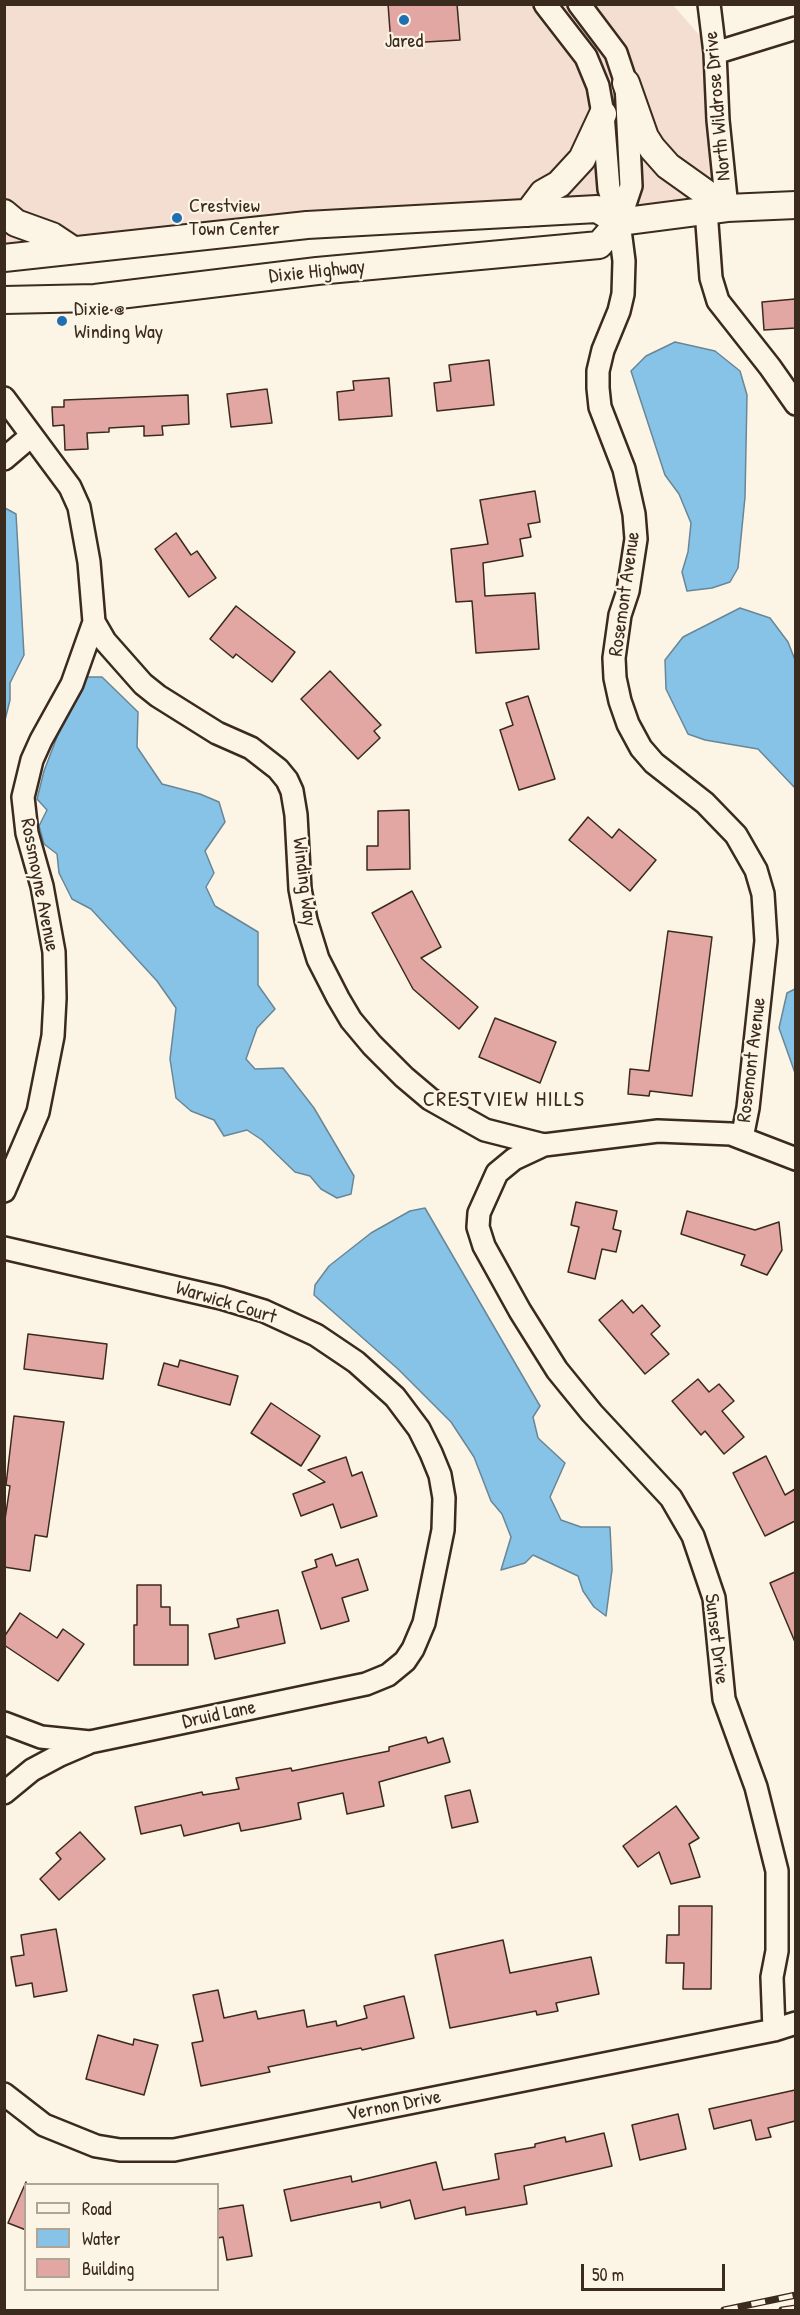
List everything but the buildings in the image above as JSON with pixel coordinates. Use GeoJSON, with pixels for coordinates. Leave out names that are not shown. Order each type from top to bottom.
{"type":"FeatureCollection","features":[{"type":"Feature","properties":{"kind":"main road"},"geometry":{"type":"LineString","coordinates":[[626,83],[645,137],[652,148],[717,209]]}},
{"type":"Feature","properties":{"kind":"main road"},"geometry":{"type":"LineString","coordinates":[[528,213],[543,193],[559,184],[582,159],[603,114]]}},
{"type":"Feature","properties":{"kind":"main road"},"geometry":{"type":"LineString","coordinates":[[4,258],[307,225],[597,209],[619,222],[717,209],[795,205]]}},
{"type":"Feature","properties":{"kind":"main road"},"geometry":{"type":"LineString","coordinates":[[4,213],[16,223],[52,236],[73,250]]}},
{"type":"Feature","properties":{"kind":"main road","name":"Dixie Highway"},"geometry":{"type":"LineString","coordinates":[[4,300],[94,298],[317,271],[599,245],[619,222]]}},
{"type":"Feature","properties":{"kind":"street","name":"Rosemont Avenue"},"geometry":{"type":"LineString","coordinates":[[545,4],[586,57],[598,86],[603,114],[609,189],[619,222],[624,261],[623,294],[619,311],[603,350],[598,388],[600,407],[630,491],[635,531],[628,591],[616,637],[615,678],[620,701],[628,724],[641,748],[654,763],[721,817],[736,835],[756,870],[763,894],[766,941],[748,1108],[742,1138]]}},
{"type":"Feature","properties":{"kind":"street"},"geometry":{"type":"LineString","coordinates":[[579,4],[616,53],[626,83],[631,186],[619,222]]}},
{"type":"Feature","properties":{"kind":"street","name":"North Wildrose Drive"},"geometry":{"type":"LineString","coordinates":[[709,4],[716,53],[718,120],[717,209],[711,278],[718,301],[770,367],[795,404]]}},
{"type":"Feature","properties":{"kind":"street"},"geometry":{"type":"LineString","coordinates":[[716,53],[795,28]]}},
{"type":"Feature","properties":{"kind":"street","name":"Winding Way"},"geometry":{"type":"LineString","coordinates":[[4,398],[70,487],[79,507],[90,562],[94,622],[105,641],[143,684],[158,696],[217,733],[251,748],[278,769],[287,780],[292,791],[296,815],[300,890],[318,959],[338,998],[372,1045],[404,1077],[430,1099],[485,1130],[544,1144],[658,1131],[731,1134],[795,1160]]}},
{"type":"Feature","properties":{"kind":"street"},"geometry":{"type":"LineString","coordinates":[[4,459],[31,436]]}},
{"type":"Feature","properties":{"kind":"street","name":"Rossmoyne Avenue"},"geometry":{"type":"LineString","coordinates":[[4,1191],[38,1112],[53,1036],[55,998],[54,952],[42,885],[27,833],[23,797],[32,760],[72,684],[94,622]]}},
{"type":"Feature","properties":{"kind":"street"},"geometry":{"type":"LineString","coordinates":[[485,1130],[497,1152],[497,1173]]}},
{"type":"Feature","properties":{"kind":"street","name":"Sunset Drive"},"geometry":{"type":"LineString","coordinates":[[544,1144],[514,1159],[497,1173],[479,1213],[478,1227],[484,1246],[520,1311],[557,1370],[592,1413],[670,1498],[693,1536],[714,1598],[724,1699],[756,1787],[777,1871],[777,1951],[772,1977],[774,2030]]}},
{"type":"Feature","properties":{"kind":"street","name":"Warwick Court"},"geometry":{"type":"LineString","coordinates":[[4,1248],[221,1298],[264,1311],[324,1341],[357,1362],[394,1397],[419,1429],[431,1453],[440,1475],[444,1498],[443,1530],[424,1623],[405,1661]]}},
{"type":"Feature","properties":{"kind":"street","name":"Druid Lane"},"geometry":{"type":"LineString","coordinates":[[4,1723],[41,1737],[90,1743],[366,1684],[388,1675],[405,1661]]}},
{"type":"Feature","properties":{"kind":"street"},"geometry":{"type":"LineString","coordinates":[[4,1793],[32,1770],[90,1743]]}},
{"type":"Feature","properties":{"kind":"street","name":"Vernon Drive"},"geometry":{"type":"LineString","coordinates":[[4,2094],[44,2125],[96,2145],[129,2151],[174,2151],[774,2030],[795,2023]]}},
{"type":"Feature","properties":{"kind":"shaded area"},"geometry":{"type":"Polygon","coordinates":[[[4,5],[673,5],[715,53],[727,208],[597,209],[5,258],[4,5]]]}},
{"type":"Feature","properties":{"kind":"water"},"geometry":{"type":"Polygon","coordinates":[[[675,342],[715,351],[740,371],[747,395],[745,497],[738,568],[730,582],[712,588],[687,591],[682,572],[688,552],[691,523],[679,494],[665,475],[631,371],[646,356],[675,342]]]}},
{"type":"Feature","properties":{"kind":"water"},"geometry":{"type":"Polygon","coordinates":[[[5,508],[16,514],[24,655],[10,683],[10,700],[5,720],[5,508]]]}},
{"type":"Feature","properties":{"kind":"water"},"geometry":{"type":"Polygon","coordinates":[[[740,608],[770,618],[788,642],[795,660],[795,788],[758,749],[705,740],[688,734],[666,689],[665,660],[683,637],[740,608]]]}},
{"type":"Feature","properties":{"kind":"water"},"geometry":{"type":"Polygon","coordinates":[[[84,677],[102,677],[138,712],[137,747],[162,784],[200,794],[219,802],[225,822],[205,851],[214,873],[206,887],[215,906],[258,932],[258,985],[275,1009],[257,1028],[246,1059],[255,1069],[283,1068],[314,1108],[354,1176],[351,1194],[337,1198],[321,1189],[310,1176],[295,1172],[262,1140],[247,1130],[224,1136],[214,1120],[191,1111],[176,1098],[170,1059],[176,1008],[157,981],[91,909],[72,899],[59,873],[57,854],[44,844],[39,826],[47,810],[37,799],[44,771],[65,716],[84,677]]]}},
{"type":"Feature","properties":{"kind":"water"},"geometry":{"type":"Polygon","coordinates":[[[795,989],[795,1073],[779,1028],[787,993],[795,989]]]}},
{"type":"Feature","properties":{"kind":"water"},"geometry":{"type":"Polygon","coordinates":[[[425,1208],[540,1406],[533,1417],[538,1438],[565,1463],[550,1497],[561,1520],[581,1527],[610,1527],[612,1570],[606,1616],[594,1607],[583,1591],[578,1576],[533,1555],[525,1563],[501,1570],[511,1537],[502,1514],[491,1501],[474,1457],[451,1422],[398,1369],[314,1295],[315,1285],[329,1266],[371,1233],[410,1211],[425,1208]]]}},
{"type":"Feature","properties":{"kind":"railway"},"geometry":{"type":"LineString","coordinates":[[724,2310],[796,2295]]}},
{"type":"Feature","properties":{"kind":"railway"},"geometry":{"type":"LineString","coordinates":[[782,2310],[796,2308]]}},
{"type":"Feature","properties":{"kind":"place","name":"Jared"},"geometry":{"type":"Point","coordinates":[404,20]}},
{"type":"Feature","properties":{"kind":"place","name":"Crestview Town Center"},"geometry":{"type":"Point","coordinates":[177,218]}},
{"type":"Feature","properties":{"kind":"place","name":"Dixie @ Winding Way"},"geometry":{"type":"Point","coordinates":[62,321]}},
{"type":"Feature","properties":{"kind":"district","name":"CRESTVIEW HILLS"},"geometry":{"type":"Point","coordinates":[504,1100]}}]}
